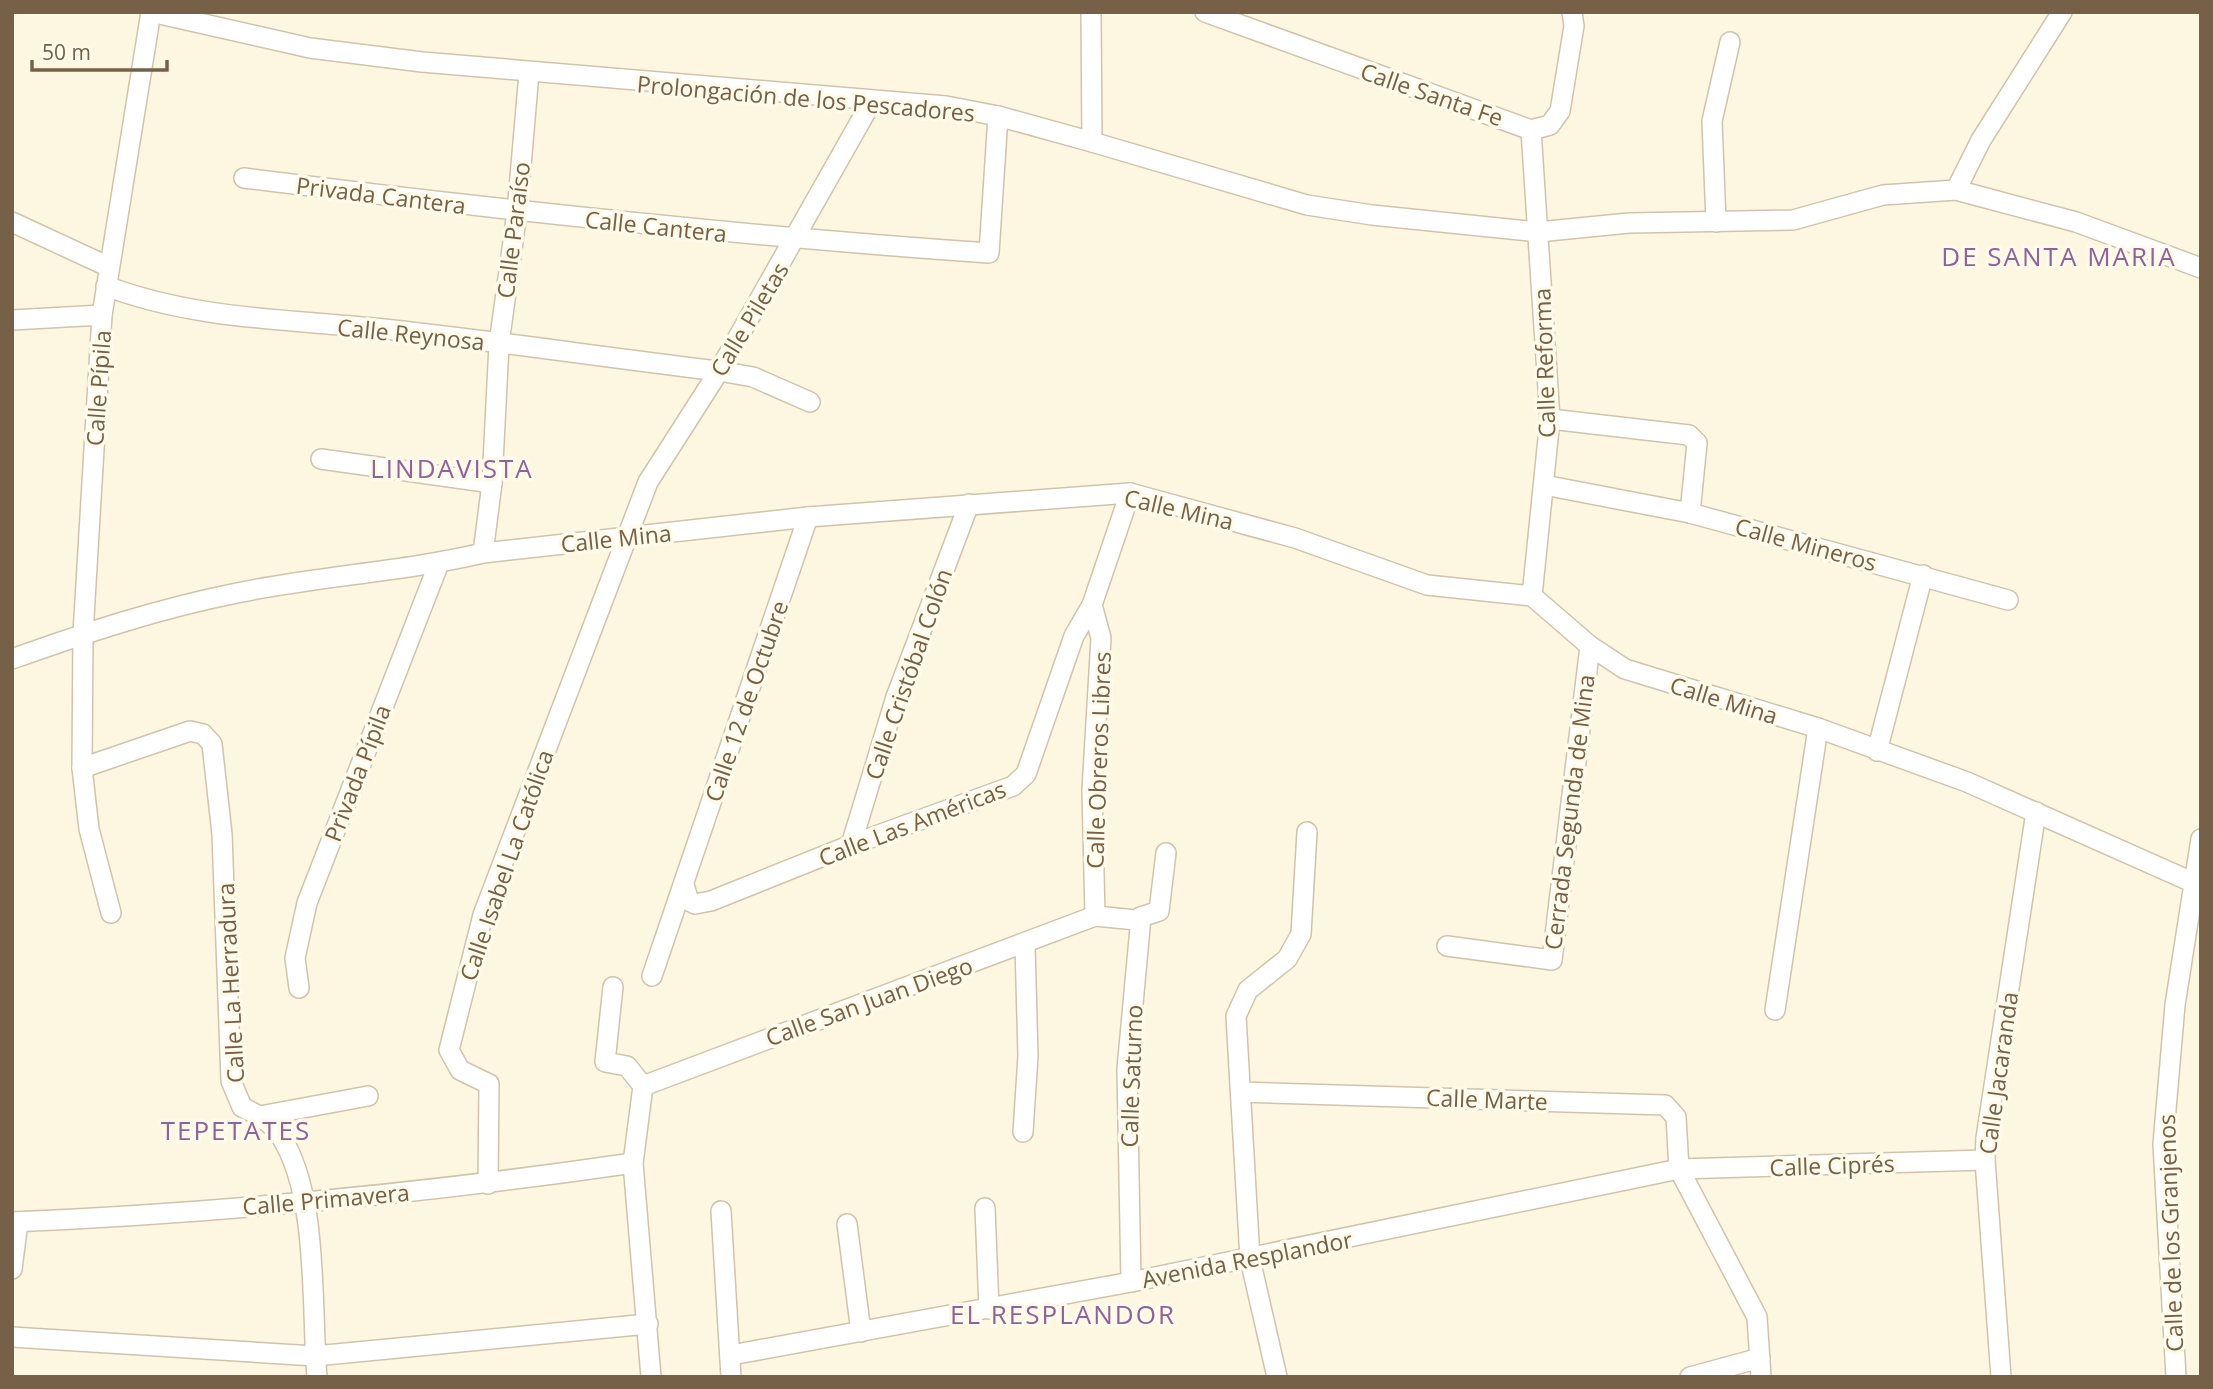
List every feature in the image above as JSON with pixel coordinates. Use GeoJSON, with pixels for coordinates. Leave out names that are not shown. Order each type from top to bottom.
{"type":"FeatureCollection","features":[{"type":"Feature","properties":{"kind":"street","name":"Prolongación de los Pescadores"},"geometry":{"type":"LineString","coordinates":[[151,12],[310,48],[529,74],[946,106],[998,116],[1307,205],[1372,215],[1538,232],[1629,223],[1793,219],[1883,195],[1956,190],[2076,222],[2177,262],[2201,268]]}},
{"type":"Feature","properties":{"kind":"street","name":"Calle Pípila"},"geometry":{"type":"LineString","coordinates":[[82,768],[83,634],[102,315],[151,12]]}},
{"type":"Feature","properties":{"kind":"street"},"geometry":{"type":"LineString","coordinates":[[1091,12],[1092,142]]}},
{"type":"Feature","properties":{"kind":"street","name":"Calle Santa Fe"},"geometry":{"type":"LineString","coordinates":[[1205,12],[1531,130],[1550,125],[1560,111],[1574,26],[1572,12]]}},
{"type":"Feature","properties":{"kind":"street"},"geometry":{"type":"LineString","coordinates":[[1956,190],[1981,140],[2062,12]]}},
{"type":"Feature","properties":{"kind":"street"},"geometry":{"type":"LineString","coordinates":[[1716,222],[1712,121],[1731,42]]}},
{"type":"Feature","properties":{"kind":"street","name":"Calle Paraíso"},"geometry":{"type":"LineString","coordinates":[[483,553],[492,483],[499,344],[517,212],[529,74]]}},
{"type":"Feature","properties":{"kind":"street","name":"Calle Piletas"},"geometry":{"type":"LineString","coordinates":[[625,536],[648,482],[719,371],[796,240],[872,101]]}},
{"type":"Feature","properties":{"kind":"street"},"geometry":{"type":"LineString","coordinates":[[796,240],[989,253],[998,116]]}},
{"type":"Feature","properties":{"kind":"street","name":"Calle Reforma"},"geometry":{"type":"LineString","coordinates":[[1531,130],[1550,419],[1532,596]]}},
{"type":"Feature","properties":{"kind":"street","name":"Privada Cantera"},"geometry":{"type":"LineString","coordinates":[[244,178],[517,212]]}},
{"type":"Feature","properties":{"kind":"street","name":"Calle Cantera"},"geometry":{"type":"LineString","coordinates":[[517,212],[796,240]]}},
{"type":"Feature","properties":{"kind":"street","name":"Calle Reynosa"},"geometry":{"type":"LineString","coordinates":[[12,222],[149,302],[223,316],[392,330],[719,371],[752,377],[810,401]]}},
{"type":"Feature","properties":{"kind":"street"},"geometry":{"type":"LineString","coordinates":[[12,320],[102,315]]}},
{"type":"Feature","properties":{"kind":"street"},"geometry":{"type":"LineString","coordinates":[[1550,419],[1689,435],[1696,443],[1690,513]]}},
{"type":"Feature","properties":{"kind":"street"},"geometry":{"type":"LineString","coordinates":[[321,459],[492,483]]}},
{"type":"Feature","properties":{"kind":"street","name":"Calle Mineros"},"geometry":{"type":"LineString","coordinates":[[1544,485],[1690,513],[2008,600]]}},
{"type":"Feature","properties":{"kind":"street","name":"Calle Mina"},"geometry":{"type":"LineString","coordinates":[[12,659],[83,634],[236,593],[439,563],[483,553],[808,517],[1130,493],[1295,538],[1427,585],[1532,596],[1590,646],[1625,669],[1818,728],[1967,782],[2197,884]]}},
{"type":"Feature","properties":{"kind":"street","name":"Calle Las Américas"},"geometry":{"type":"LineString","coordinates":[[684,885],[690,901],[702,904],[851,845],[1013,786],[1026,774],[1074,636],[1092,605],[1130,493]]}},
{"type":"Feature","properties":{"kind":"street","name":"Calle Cristóbal Colón"},"geometry":{"type":"LineString","coordinates":[[851,845],[896,697],[968,504]]}},
{"type":"Feature","properties":{"kind":"street","name":"Calle 12 de Octubre"},"geometry":{"type":"LineString","coordinates":[[652,976],[808,517]]}},
{"type":"Feature","properties":{"kind":"street","name":"Calle Isabel La Católica"},"geometry":{"type":"LineString","coordinates":[[488,1184],[489,1084],[460,1070],[449,1049],[450,1037],[483,915],[625,536]]}},
{"type":"Feature","properties":{"kind":"street","name":"Privada Pípila"},"geometry":{"type":"LineString","coordinates":[[299,988],[295,958],[307,903],[439,563]]}},
{"type":"Feature","properties":{"kind":"street"},"geometry":{"type":"LineString","coordinates":[[1877,751],[1923,575]]}},
{"type":"Feature","properties":{"kind":"street","name":"Calle Obreros Libres"},"geometry":{"type":"LineString","coordinates":[[1092,605],[1101,638],[1092,790],[1095,916]]}},
{"type":"Feature","properties":{"kind":"street","name":"Cerrada Segunda de Mina"},"geometry":{"type":"LineString","coordinates":[[1447,946],[1552,960],[1590,646]]}},
{"type":"Feature","properties":{"kind":"street"},"geometry":{"type":"LineString","coordinates":[[1775,1010],[1818,728]]}},
{"type":"Feature","properties":{"kind":"street","name":"Calle La Herradura"},"geometry":{"type":"LineString","coordinates":[[82,768],[190,731],[203,734],[212,744],[222,834],[232,1081],[242,1107],[260,1116],[279,1134],[306,1202],[317,1377]]}},
{"type":"Feature","properties":{"kind":"street"},"geometry":{"type":"LineString","coordinates":[[82,768],[89,830],[111,913]]}},
{"type":"Feature","properties":{"kind":"street","name":"Calle Jacaranda"},"geometry":{"type":"LineString","coordinates":[[2001,1377],[1985,1160],[2036,812]]}},
{"type":"Feature","properties":{"kind":"street"},"geometry":{"type":"LineString","coordinates":[[1277,1377],[1250,1259],[1236,1016],[1248,990],[1287,959],[1301,934],[1307,832]]}},
{"type":"Feature","properties":{"kind":"street","name":"Calle de los Granjenos"},"geometry":{"type":"LineString","coordinates":[[2176,1377],[2163,1144],[2175,1005],[2197,884],[2201,839]]}},
{"type":"Feature","properties":{"kind":"street"},"geometry":{"type":"LineString","coordinates":[[1095,916],[1141,917],[1159,911],[1166,853]]}},
{"type":"Feature","properties":{"kind":"street","name":"Calle San Juan Diego"},"geometry":{"type":"LineString","coordinates":[[643,1086],[1095,916]]}},
{"type":"Feature","properties":{"kind":"street","name":"Calle Saturno"},"geometry":{"type":"LineString","coordinates":[[1131,1283],[1127,1069],[1141,917]]}},
{"type":"Feature","properties":{"kind":"street"},"geometry":{"type":"LineString","coordinates":[[1023,1132],[1028,1056],[1025,944]]}},
{"type":"Feature","properties":{"kind":"street"},"geometry":{"type":"LineString","coordinates":[[613,987],[605,1062],[627,1066],[643,1086],[633,1163],[651,1377]]}},
{"type":"Feature","properties":{"kind":"street","name":"Calle Marte"},"geometry":{"type":"LineString","coordinates":[[1241,1092],[1665,1105],[1676,1117],[1679,1170]]}},
{"type":"Feature","properties":{"kind":"street"},"geometry":{"type":"LineString","coordinates":[[260,1116],[368,1096]]}},
{"type":"Feature","properties":{"kind":"street","name":"Calle Ciprés"},"geometry":{"type":"LineString","coordinates":[[1679,1170],[1985,1160]]}},
{"type":"Feature","properties":{"kind":"street","name":"Calle Primavera"},"geometry":{"type":"LineString","coordinates":[[15,1222],[306,1202],[488,1184],[633,1163]]}},
{"type":"Feature","properties":{"kind":"street"},"geometry":{"type":"LineString","coordinates":[[1679,1170],[1757,1317],[1760,1368],[1690,1377]]}},
{"type":"Feature","properties":{"kind":"street","name":"Avenida Resplandor"},"geometry":{"type":"LineString","coordinates":[[731,1355],[1131,1283],[1679,1170]]}},
{"type":"Feature","properties":{"kind":"street"},"geometry":{"type":"LineString","coordinates":[[985,1208],[989,1309]]}},
{"type":"Feature","properties":{"kind":"street"},"geometry":{"type":"LineString","coordinates":[[721,1211],[731,1377]]}},
{"type":"Feature","properties":{"kind":"street"},"geometry":{"type":"LineString","coordinates":[[12,1269],[15,1222]]}},
{"type":"Feature","properties":{"kind":"street"},"geometry":{"type":"LineString","coordinates":[[847,1224],[861,1332]]}},
{"type":"Feature","properties":{"kind":"street"},"geometry":{"type":"LineString","coordinates":[[12,1337],[315,1356],[648,1324]]}},
{"type":"Feature","properties":{"kind":"district","name":"DE SANTA MARIA"},"geometry":{"type":"Point","coordinates":[2059,256]}},
{"type":"Feature","properties":{"kind":"district","name":"LINDAVISTA"},"geometry":{"type":"Point","coordinates":[452,468]}},
{"type":"Feature","properties":{"kind":"district","name":"TEPETATES"},"geometry":{"type":"Point","coordinates":[236,1130]}},
{"type":"Feature","properties":{"kind":"district","name":"EL RESPLANDOR"},"geometry":{"type":"Point","coordinates":[1063,1314]}}]}
